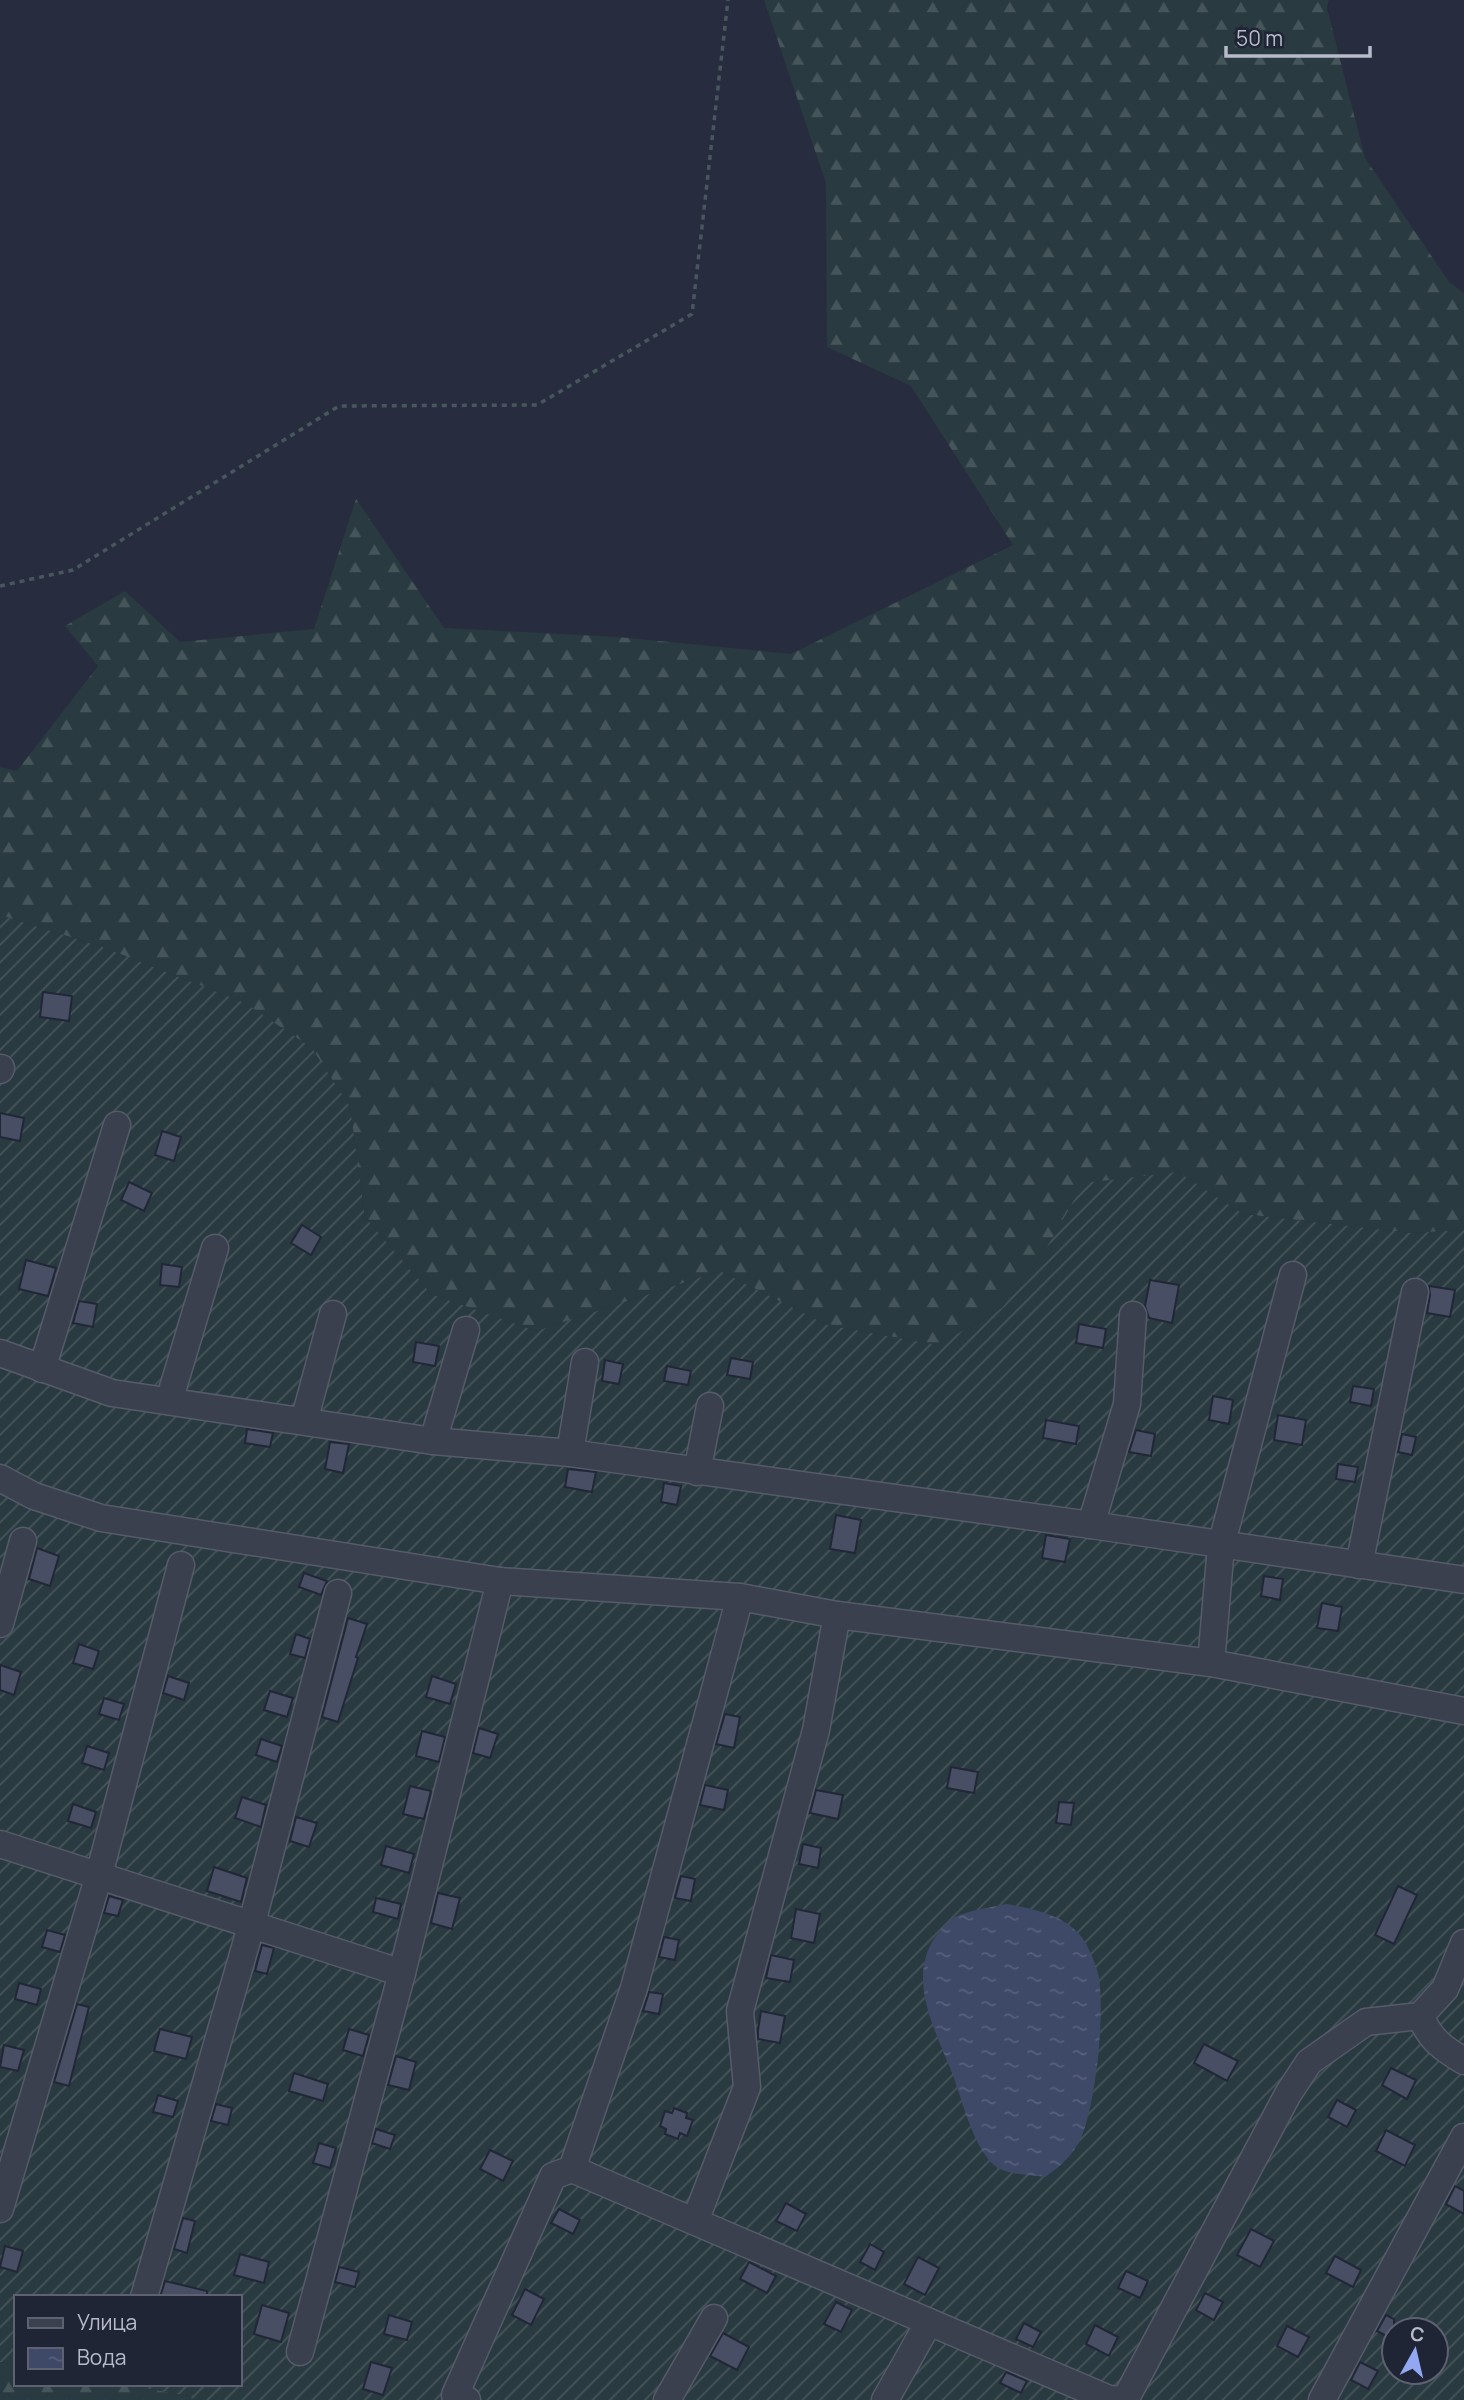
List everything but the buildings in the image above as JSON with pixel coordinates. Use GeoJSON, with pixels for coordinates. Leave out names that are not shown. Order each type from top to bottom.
{"type":"FeatureCollection","features":[{"type":"Feature","properties":{"kind":"street"},"geometry":{"type":"LineString","coordinates":[[42,1369],[117,1125]]}},
{"type":"Feature","properties":{"kind":"street"},"geometry":{"type":"LineString","coordinates":[[169,1401],[215,1248]]}},
{"type":"Feature","properties":{"kind":"street"},"geometry":{"type":"LineString","coordinates":[[1211,1663],[1221,1546],[1293,1275]]}},
{"type":"Feature","properties":{"kind":"street"},"geometry":{"type":"LineString","coordinates":[[1359,1565],[1415,1292]]}},
{"type":"Feature","properties":{"kind":"street"},"geometry":{"type":"LineString","coordinates":[[304,1421],[333,1314]]}},
{"type":"Feature","properties":{"kind":"street"},"geometry":{"type":"LineString","coordinates":[[1091,1525],[1127,1404],[1133,1315]]}},
{"type":"Feature","properties":{"kind":"street"},"geometry":{"type":"LineString","coordinates":[[433,1441],[466,1330]]}},
{"type":"Feature","properties":{"kind":"street"},"geometry":{"type":"LineString","coordinates":[[0,1353],[112,1393],[433,1441],[570,1453],[1464,1580]]}},
{"type":"Feature","properties":{"kind":"street"},"geometry":{"type":"LineString","coordinates":[[570,1453],[585,1362]]}},
{"type":"Feature","properties":{"kind":"street"},"geometry":{"type":"LineString","coordinates":[[696,1472],[710,1406]]}},
{"type":"Feature","properties":{"kind":"street"},"geometry":{"type":"LineString","coordinates":[[0,1478],[34,1496],[101,1518],[500,1581],[740,1597],[837,1615],[1211,1663],[1464,1711]]}},
{"type":"Feature","properties":{"kind":"street"},"geometry":{"type":"LineString","coordinates":[[0,1624],[23,1541]]}},
{"type":"Feature","properties":{"kind":"street"},"geometry":{"type":"LineString","coordinates":[[0,2209],[99,1875],[181,1565]]}},
{"type":"Feature","properties":{"kind":"street"},"geometry":{"type":"LineString","coordinates":[[299,2352],[401,1973],[500,1581]]}},
{"type":"Feature","properties":{"kind":"street"},"geometry":{"type":"LineString","coordinates":[[145,2295],[252,1923],[338,1593]]}},
{"type":"Feature","properties":{"kind":"street"},"geometry":{"type":"LineString","coordinates":[[572,2169],[634,1988],[740,1597]]}},
{"type":"Feature","properties":{"kind":"street"},"geometry":{"type":"LineString","coordinates":[[695,2221],[747,2087],[740,2011],[816,1730],[837,1615]]}},
{"type":"Feature","properties":{"kind":"street"},"geometry":{"type":"LineString","coordinates":[[0,1844],[401,1973]]}},
{"type":"Feature","properties":{"kind":"street"},"geometry":{"type":"LineString","coordinates":[[467,2400],[455,2395],[552,2176],[572,2169],[1117,2400],[1309,2062],[1366,2022],[1420,2016],[1445,1989],[1464,1943]]}},
{"type":"Feature","properties":{"kind":"street"},"geometry":{"type":"LineString","coordinates":[[1420,2016],[1427,2032],[1442,2048],[1464,2061]]}},
{"type":"Feature","properties":{"kind":"street"},"geometry":{"type":"LineString","coordinates":[[1322,2400],[1464,2137]]}},
{"type":"Feature","properties":{"kind":"street"},"geometry":{"type":"LineString","coordinates":[[667,2400],[714,2318]]}},
{"type":"Feature","properties":{"kind":"street"},"geometry":{"type":"LineString","coordinates":[[885,2400],[929,2322]]}},
{"type":"Feature","properties":{"kind":"path"},"geometry":{"type":"LineString","coordinates":[[0,586],[73,570],[339,406],[537,405],[692,314],[728,0]]}},
{"type":"Feature","properties":{"kind":"green space"},"geometry":{"type":"Polygon","coordinates":[[[764,0],[1329,0],[1327,8],[1365,158],[1449,282],[1464,293],[1464,1230],[1411,1233],[1243,1214],[1178,1172],[1044,1252],[1002,1308],[938,1345],[827,1325],[720,1271],[536,1331],[431,1294],[365,1217],[350,1107],[245,1003],[105,948],[0,915],[0,767],[17,771],[98,666],[65,626],[125,591],[180,642],[314,629],[356,499],[444,628],[618,637],[791,654],[1013,545],[911,386],[827,347],[826,183],[764,0]]]}},
{"type":"Feature","properties":{"kind":"green space"},"geometry":{"type":"Polygon","coordinates":[[[0,915],[105,948],[245,1003],[312,1048],[350,1107],[365,1217],[431,1294],[536,1331],[720,1271],[827,1325],[938,1345],[1002,1308],[1044,1252],[1084,1183],[1178,1172],[1243,1214],[1411,1233],[1464,1230],[1464,2400],[194,2400],[188,2396],[135,2386],[242,2386],[242,2295],[14,2295],[14,2365],[0,2362],[0,915]]]}},
{"type":"Feature","properties":{"kind":"green space"},"geometry":{"type":"Polygon","coordinates":[[[0,2362],[14,2365],[14,2386],[135,2386],[188,2396],[194,2400],[0,2400],[0,2362]]]}},
{"type":"Feature","properties":{"kind":"water"},"geometry":{"type":"Polygon","coordinates":[[[1007,1904],[1056,1917],[1073,1928],[1085,1943],[1098,1973],[1100,2032],[1095,2081],[1086,2123],[1078,2144],[1070,2155],[1045,2177],[998,2168],[983,2152],[932,2023],[923,1985],[929,1948],[947,1924],[966,1913],[1007,1904]]]}}]}
